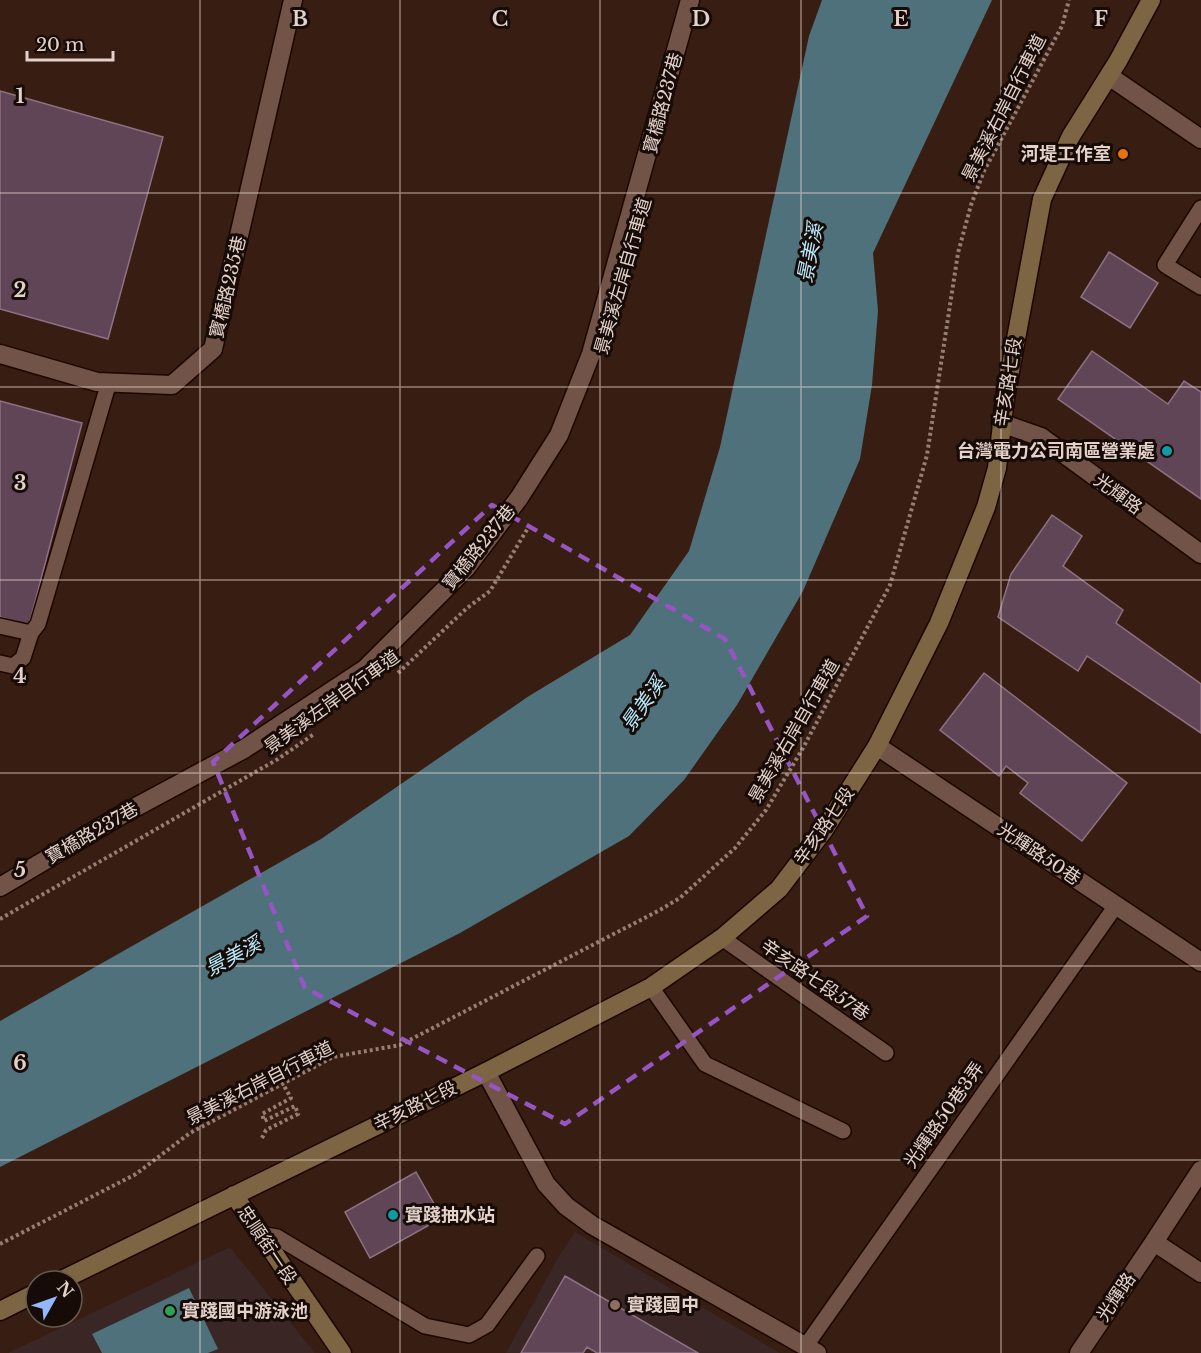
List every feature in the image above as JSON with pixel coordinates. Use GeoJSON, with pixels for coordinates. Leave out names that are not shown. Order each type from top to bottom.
{"type":"FeatureCollection","features":[{"type":"Feature","properties":{"kind":"main road","name":"辛亥路七段"},"geometry":{"type":"LineString","coordinates":[[84,1269],[486,1072],[651,987],[722,938],[779,889],[824,830],[877,746],[939,623],[986,507],[997,468],[1001,423],[1042,199],[1071,136],[1109,76],[1151,0]]}},
{"type":"Feature","properties":{"kind":"main road","name":"忠順街一段"},"geometry":{"type":"LineString","coordinates":[[234,1195],[342,1353]]}},
{"type":"Feature","properties":{"kind":"main road"},"geometry":{"type":"LineString","coordinates":[[0,1311],[24,1299]]}},
{"type":"Feature","properties":{"kind":"street","name":"寶橋路235巷"},"geometry":{"type":"LineString","coordinates":[[0,354],[97,382],[172,385],[213,349],[293,0]]}},
{"type":"Feature","properties":{"kind":"street","name":"寶橋路237巷"},"geometry":{"type":"LineString","coordinates":[[0,887],[123,814],[244,749],[365,669],[466,568],[519,498],[559,435],[591,354],[690,0]]}},
{"type":"Feature","properties":{"kind":"street"},"geometry":{"type":"LineString","coordinates":[[1109,76],[1201,139]]}},
{"type":"Feature","properties":{"kind":"street","name":"光輝路"},"geometry":{"type":"LineString","coordinates":[[1001,423],[1041,438],[1201,554]]}},
{"type":"Feature","properties":{"kind":"street","name":"光輝路50巷"},"geometry":{"type":"LineString","coordinates":[[877,746],[1115,907],[1201,962]]}},
{"type":"Feature","properties":{"kind":"street"},"geometry":{"type":"LineString","coordinates":[[486,1072],[546,1184],[566,1206],[592,1225],[811,1350]]}},
{"type":"Feature","properties":{"kind":"street","name":"光輝路"},"geometry":{"type":"LineString","coordinates":[[1079,1353],[1201,1170]]}},
{"type":"Feature","properties":{"kind":"street"},"geometry":{"type":"LineString","coordinates":[[1154,1242],[1201,1272]]}},
{"type":"Feature","properties":{"kind":"lane"},"geometry":{"type":"LineString","coordinates":[[1201,208],[1164,265],[1201,287]]}},
{"type":"Feature","properties":{"kind":"lane"},"geometry":{"type":"LineString","coordinates":[[0,663],[13,666],[23,658],[31,633],[38,624],[109,382]]}},
{"type":"Feature","properties":{"kind":"lane"},"geometry":{"type":"LineString","coordinates":[[0,626],[31,633]]}},
{"type":"Feature","properties":{"kind":"lane","name":"光輝路50巷3弄"},"geometry":{"type":"LineString","coordinates":[[811,1350],[1115,907]]}},
{"type":"Feature","properties":{"kind":"lane","name":"辛亥路七段57巷"},"geometry":{"type":"LineString","coordinates":[[722,938],[886,1053]]}},
{"type":"Feature","properties":{"kind":"lane"},"geometry":{"type":"LineString","coordinates":[[651,987],[705,1064],[843,1131]]}},
{"type":"Feature","properties":{"kind":"lane"},"geometry":{"type":"LineString","coordinates":[[260,1234],[277,1237],[425,1326],[469,1335],[487,1325],[537,1256]]}},
{"type":"Feature","properties":{"kind":"path","name":"景美溪右岸自行車道"},"geometry":{"type":"LineString","coordinates":[[0,1244],[136,1174],[190,1132],[333,1057],[400,1045],[658,911],[680,898],[735,848],[766,810],[803,748],[890,585],[927,455],[958,253],[971,205],[984,171],[1062,26],[1070,0]]}},
{"type":"Feature","properties":{"kind":"path","name":"景美溪左岸自行車道"},"geometry":{"type":"LineString","coordinates":[[392,678],[466,608],[490,591],[532,522]]}},
{"type":"Feature","properties":{"kind":"path","name":"景美溪左岸自行車道"},"geometry":{"type":"LineString","coordinates":[[0,919],[278,759],[316,732]]}},
{"type":"Feature","properties":{"kind":"path"},"geometry":{"type":"LineString","coordinates":[[262,1138],[266,1130],[298,1114],[295,1106],[264,1121],[262,1114],[291,1098],[283,1084]]}},
{"type":"Feature","properties":{"kind":"highlighted area"},"geometry":{"type":"Polygon","coordinates":[[[492,505],[725,639],[867,916],[565,1124],[305,988],[213,762],[492,505]]]}},
{"type":"Feature","properties":{"kind":"shaded area","name":"實踐國中"},"geometry":{"type":"Polygon","coordinates":[[[575,1232],[780,1353],[506,1353],[559,1256],[575,1232]]]}},
{"type":"Feature","properties":{"kind":"shaded area"},"geometry":{"type":"Polygon","coordinates":[[[230,1247],[315,1353],[8,1353],[58,1329],[84,1329],[84,1317],[230,1247]]]}},
{"type":"Feature","properties":{"kind":"water","name":"景美溪"},"geometry":{"type":"Polygon","coordinates":[[[822,0],[992,0],[873,253],[878,311],[872,385],[860,459],[803,591],[737,705],[684,780],[629,836],[460,933],[0,1167],[0,1021],[321,839],[529,696],[630,635],[689,551],[720,447],[809,36],[822,0]]]}},
{"type":"Feature","properties":{"kind":"water","name":"實踐國中游泳池"},"geometry":{"type":"Polygon","coordinates":[[[189,1288],[218,1349],[208,1353],[102,1353],[92,1334],[189,1288]]]}},
{"type":"Feature","properties":{"kind":"building"},"geometry":{"type":"Polygon","coordinates":[[[0,91],[163,137],[108,339],[0,309],[0,91]]]}},
{"type":"Feature","properties":{"kind":"building"},"geometry":{"type":"Polygon","coordinates":[[[1109,252],[1158,283],[1130,328],[1081,297],[1109,252]]]}},
{"type":"Feature","properties":{"kind":"building","name":"台灣電力公司南區營業處"},"geometry":{"type":"Polygon","coordinates":[[[1092,351],[1168,404],[1184,381],[1201,392],[1201,499],[1058,399],[1092,351]]]}},
{"type":"Feature","properties":{"kind":"building"},"geometry":{"type":"Polygon","coordinates":[[[0,401],[82,423],[29,625],[0,617],[0,401]]]}},
{"type":"Feature","properties":{"kind":"building"},"geometry":{"type":"Polygon","coordinates":[[[1052,515],[1082,536],[1063,566],[1123,610],[1116,623],[1201,684],[1201,733],[1087,656],[1078,671],[998,617],[1011,574],[1052,515]]]}},
{"type":"Feature","properties":{"kind":"building"},"geometry":{"type":"Polygon","coordinates":[[[984,673],[1127,783],[1082,841],[1020,793],[1028,783],[1006,766],[999,776],[940,730],[984,673]]]}},
{"type":"Feature","properties":{"kind":"building","name":"實踐抽水站"},"geometry":{"type":"Polygon","coordinates":[[[416,1172],[442,1218],[370,1258],[345,1212],[416,1172]]]}},
{"type":"Feature","properties":{"kind":"building"},"geometry":{"type":"Polygon","coordinates":[[[565,1276],[698,1353],[597,1353],[587,1347],[583,1353],[521,1353],[565,1276]]]}},
{"type":"Feature","properties":{"kind":"place","name":"河堤工作室"},"geometry":{"type":"Point","coordinates":[1123,154]}},
{"type":"Feature","properties":{"kind":"place","name":"台灣電力公司南區營業處"},"geometry":{"type":"Point","coordinates":[1167,451]}},
{"type":"Feature","properties":{"kind":"place","name":"實踐抽水站"},"geometry":{"type":"Point","coordinates":[393,1215]}},
{"type":"Feature","properties":{"kind":"place","name":"實踐國中"},"geometry":{"type":"Point","coordinates":[615,1305]}},
{"type":"Feature","properties":{"kind":"place","name":"實踐國中游泳池"},"geometry":{"type":"Point","coordinates":[170,1311]}}]}
